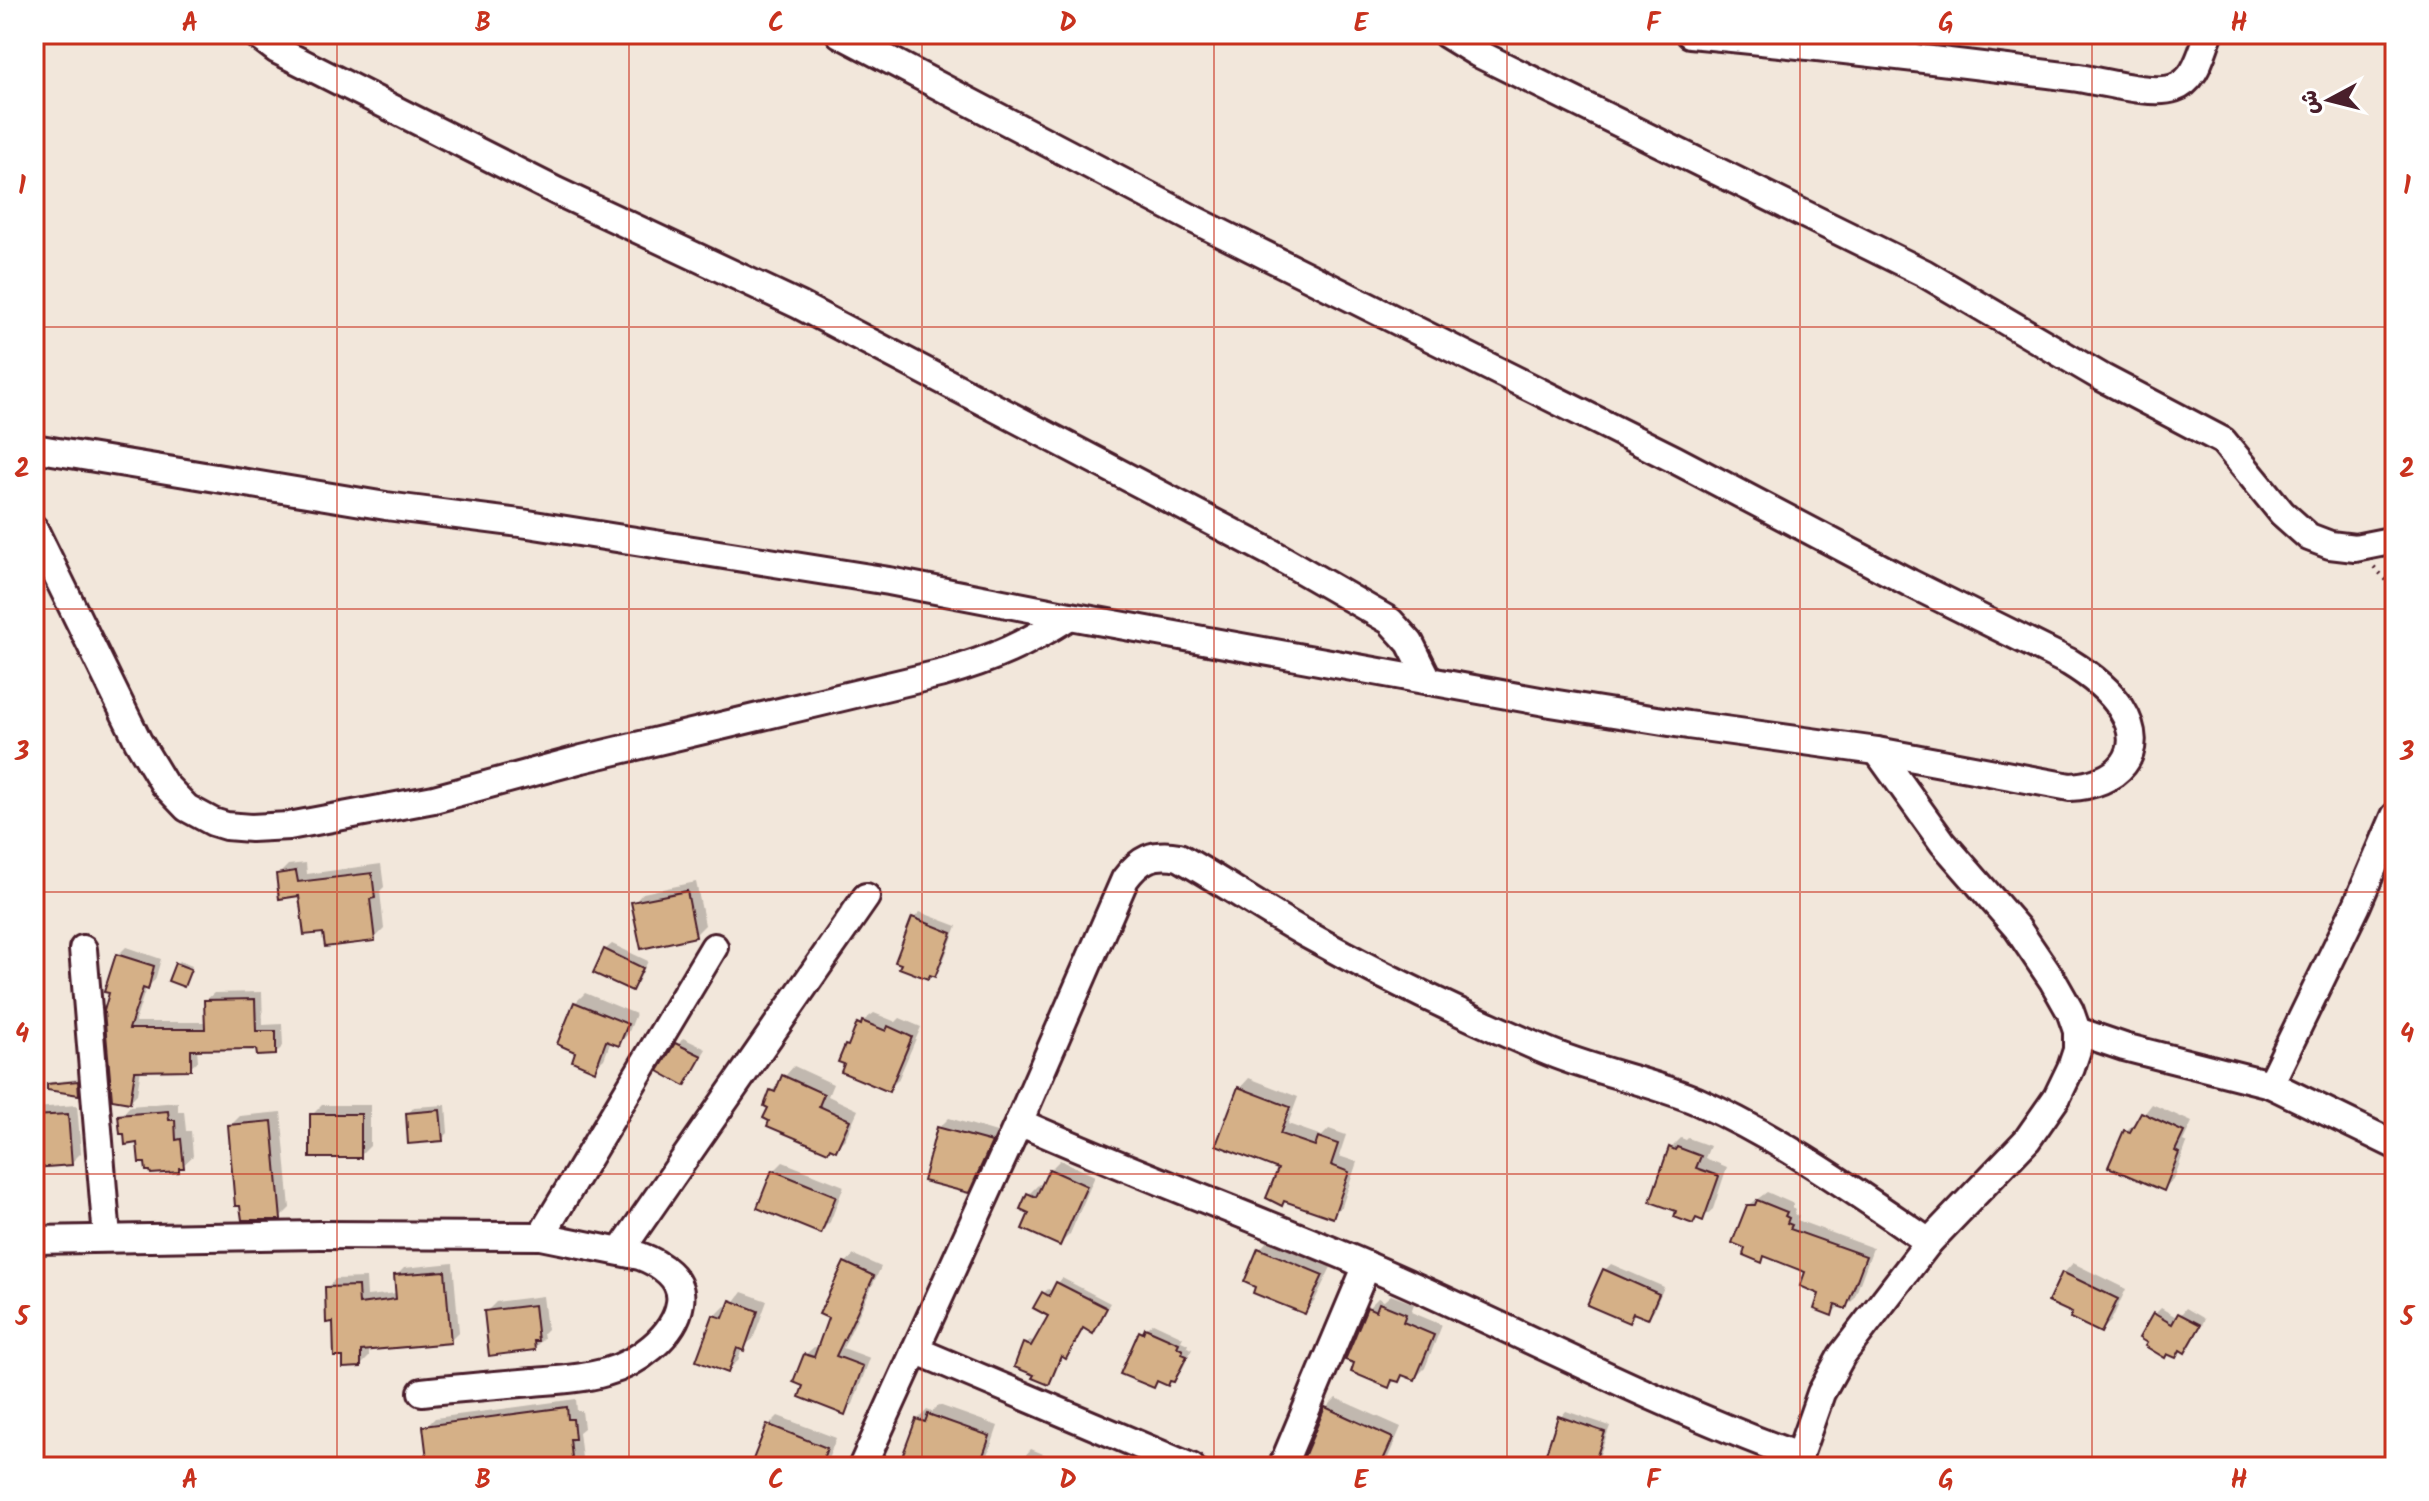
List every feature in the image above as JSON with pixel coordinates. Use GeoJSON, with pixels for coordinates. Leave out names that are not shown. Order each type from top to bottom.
{"type":"FeatureCollection","features":[{"type":"Feature","properties":{"kind":"street"},"geometry":{"type":"LineString","coordinates":[[256,34],[277,50],[556,191],[799,305],[1272,553],[1390,621],[1410,643],[1429,681]]}},
{"type":"Feature","properties":{"kind":"street"},"geometry":{"type":"LineString","coordinates":[[34,448],[386,506],[528,524],[889,581],[1429,681],[1688,725],[1877,751],[2070,787],[2088,786],[2117,773],[2128,759],[2132,742],[2121,707],[2086,672],[2069,662],[1896,576],[1674,459],[1168,207],[840,34]]}},
{"type":"Feature","properties":{"kind":"street"},"geometry":{"type":"LineString","coordinates":[[1446,34],[1477,53],[1924,273],[2103,378],[2223,441],[2282,513],[2309,537],[2330,545],[2355,548],[2395,540]]}},
{"type":"Feature","properties":{"kind":"street"},"geometry":{"type":"LineString","coordinates":[[1690,34],[2081,78],[2162,91],[2175,88],[2193,74],[2209,34]]}},
{"type":"Feature","properties":{"kind":"street"},"geometry":{"type":"LineString","coordinates":[[34,529],[138,741],[164,784],[187,808],[226,826],[289,826],[434,799],[582,759],[943,673],[988,661],[1038,637],[1070,616]]}},
{"type":"Feature","properties":{"kind":"street"},"geometry":{"type":"LineString","coordinates":[[1019,1122],[1111,1163],[1367,1265],[1796,1461],[1821,1393],[1836,1365],[1929,1242],[2027,1140],[2057,1097],[2077,1050],[2077,1031],[2053,981],[2017,928],[1943,843],[1877,751]]}},
{"type":"Feature","properties":{"kind":"street"},"geometry":{"type":"LineString","coordinates":[[2270,1084],[2357,905],[2395,816]]}},
{"type":"Feature","properties":{"kind":"street"},"geometry":{"type":"LineString","coordinates":[[862,1467],[1019,1122],[1125,879],[1137,863],[1162,854],[1179,857],[1309,935],[1545,1050],[1620,1077],[1668,1090],[1751,1127],[1929,1242]]}},
{"type":"Feature","properties":{"kind":"street"},"geometry":{"type":"LineString","coordinates":[[621,1250],[866,897]]}},
{"type":"Feature","properties":{"kind":"street"},"geometry":{"type":"LineString","coordinates":[[541,1236],[714,947]]}},
{"type":"Feature","properties":{"kind":"street"},"geometry":{"type":"LineString","coordinates":[[83,949],[107,1238]]}},
{"type":"Feature","properties":{"kind":"street"},"geometry":{"type":"LineString","coordinates":[[2077,1031],[2124,1047],[2270,1084],[2395,1145]]}},
{"type":"Feature","properties":{"kind":"street"},"geometry":{"type":"LineString","coordinates":[[34,1240],[320,1235],[541,1236],[621,1250],[652,1260],[675,1279],[681,1303],[671,1325],[658,1341],[633,1361],[581,1378],[422,1392]]}},
{"type":"Feature","properties":{"kind":"street"},"geometry":{"type":"LineString","coordinates":[[1282,1467],[1367,1265]]}},
{"type":"Feature","properties":{"kind":"street"},"geometry":{"type":"LineString","coordinates":[[915,1350],[1191,1467]]}},
{"type":"Feature","properties":{"kind":"building"},"geometry":{"type":"Polygon","coordinates":[[[296,871],[298,882],[372,873],[375,898],[370,899],[375,941],[325,947],[323,933],[304,935],[299,896],[279,899],[276,874],[296,871]]]}},
{"type":"Feature","properties":{"kind":"building"},"geometry":{"type":"Polygon","coordinates":[[[687,891],[696,937],[641,949],[631,902],[687,891]]]}},
{"type":"Feature","properties":{"kind":"building"},"geometry":{"type":"Polygon","coordinates":[[[912,917],[952,933],[935,977],[930,975],[928,979],[899,968],[901,964],[895,962],[912,917]]]}},
{"type":"Feature","properties":{"kind":"building"},"geometry":{"type":"Polygon","coordinates":[[[604,949],[643,968],[632,991],[593,973],[604,949]]]}},
{"type":"Feature","properties":{"kind":"building"},"geometry":{"type":"Polygon","coordinates":[[[116,954],[154,966],[148,990],[143,988],[129,1029],[205,1029],[204,1000],[255,999],[256,1031],[276,1031],[276,1055],[257,1056],[256,1049],[191,1050],[191,1070],[135,1071],[130,1103],[112,1100],[104,1011],[109,993],[104,992],[116,954]]]}},
{"type":"Feature","properties":{"kind":"building"},"geometry":{"type":"Polygon","coordinates":[[[175,963],[191,969],[184,987],[168,981],[175,963]]]}},
{"type":"Feature","properties":{"kind":"building"},"geometry":{"type":"Polygon","coordinates":[[[574,1002],[628,1024],[619,1046],[606,1041],[595,1071],[572,1061],[575,1052],[557,1044],[574,1002]]]}},
{"type":"Feature","properties":{"kind":"building"},"geometry":{"type":"Polygon","coordinates":[[[862,1021],[886,1031],[888,1026],[912,1037],[889,1092],[841,1072],[844,1064],[838,1062],[845,1045],[848,1046],[857,1023],[861,1025],[862,1021]]]}},
{"type":"Feature","properties":{"kind":"building"},"geometry":{"type":"Polygon","coordinates":[[[675,1043],[702,1056],[685,1086],[658,1071],[675,1043]]]}},
{"type":"Feature","properties":{"kind":"building"},"geometry":{"type":"Polygon","coordinates":[[[782,1075],[824,1094],[819,1106],[850,1120],[836,1151],[830,1148],[828,1152],[767,1126],[769,1121],[763,1118],[768,1108],[764,1106],[770,1090],[775,1092],[782,1075]]]}},
{"type":"Feature","properties":{"kind":"building"},"geometry":{"type":"Polygon","coordinates":[[[78,1081],[79,1095],[47,1090],[47,1084],[78,1081]]]}},
{"type":"Feature","properties":{"kind":"building"},"geometry":{"type":"Polygon","coordinates":[[[1238,1087],[1290,1107],[1280,1134],[1315,1146],[1318,1137],[1338,1144],[1331,1165],[1349,1172],[1333,1218],[1284,1201],[1282,1206],[1266,1198],[1278,1169],[1216,1145],[1238,1087]]]}},
{"type":"Feature","properties":{"kind":"building"},"geometry":{"type":"Polygon","coordinates":[[[440,1110],[443,1141],[408,1144],[406,1113],[440,1110]]]}},
{"type":"Feature","properties":{"kind":"building"},"geometry":{"type":"Polygon","coordinates":[[[168,1111],[169,1120],[175,1120],[176,1140],[181,1139],[184,1168],[179,1168],[179,1172],[151,1174],[146,1171],[145,1163],[139,1163],[137,1143],[125,1145],[118,1115],[168,1111]]]}},
{"type":"Feature","properties":{"kind":"building"},"geometry":{"type":"Polygon","coordinates":[[[2141,1112],[2184,1132],[2175,1151],[2179,1153],[2164,1191],[2108,1167],[2124,1130],[2130,1132],[2141,1112]]]}},
{"type":"Feature","properties":{"kind":"building"},"geometry":{"type":"Polygon","coordinates":[[[68,1114],[72,1165],[34,1168],[34,1116],[68,1114]]]}},
{"type":"Feature","properties":{"kind":"building"},"geometry":{"type":"Polygon","coordinates":[[[310,1114],[361,1114],[361,1158],[310,1158],[310,1114]]]}},
{"type":"Feature","properties":{"kind":"building"},"geometry":{"type":"Polygon","coordinates":[[[272,1121],[281,1220],[242,1220],[240,1206],[235,1206],[228,1125],[272,1121]]]}},
{"type":"Feature","properties":{"kind":"building"},"geometry":{"type":"Polygon","coordinates":[[[937,1127],[992,1142],[969,1193],[923,1181],[937,1127]]]}},
{"type":"Feature","properties":{"kind":"building"},"geometry":{"type":"Polygon","coordinates":[[[1669,1147],[1701,1156],[1696,1168],[1719,1176],[1703,1221],[1696,1218],[1693,1224],[1674,1217],[1676,1211],[1650,1202],[1669,1147]]]}},
{"type":"Feature","properties":{"kind":"building"},"geometry":{"type":"Polygon","coordinates":[[[1049,1169],[1087,1186],[1060,1246],[1022,1229],[1029,1213],[1020,1209],[1027,1193],[1036,1197],[1049,1169]]]}},
{"type":"Feature","properties":{"kind":"building"},"geometry":{"type":"Polygon","coordinates":[[[772,1170],[836,1196],[821,1234],[757,1208],[772,1170]]]}},
{"type":"Feature","properties":{"kind":"building"},"geometry":{"type":"Polygon","coordinates":[[[1757,1200],[1787,1212],[1787,1223],[1792,1225],[1790,1229],[1866,1256],[1846,1309],[1835,1305],[1832,1316],[1814,1309],[1819,1294],[1800,1286],[1805,1272],[1764,1256],[1762,1263],[1743,1255],[1745,1248],[1732,1243],[1747,1205],[1755,1205],[1757,1200]]]}},
{"type":"Feature","properties":{"kind":"building"},"geometry":{"type":"Polygon","coordinates":[[[1258,1248],[1323,1275],[1305,1314],[1253,1293],[1255,1287],[1244,1282],[1258,1248]]]}},
{"type":"Feature","properties":{"kind":"building"},"geometry":{"type":"Polygon","coordinates":[[[844,1262],[874,1276],[836,1356],[863,1366],[845,1415],[799,1397],[803,1386],[793,1382],[804,1354],[814,1357],[828,1318],[819,1314],[844,1262]]]}},
{"type":"Feature","properties":{"kind":"building"},"geometry":{"type":"Polygon","coordinates":[[[1603,1269],[1659,1294],[1648,1319],[1633,1313],[1629,1323],[1587,1305],[1603,1269]]]}},
{"type":"Feature","properties":{"kind":"building"},"geometry":{"type":"Polygon","coordinates":[[[445,1271],[451,1343],[361,1351],[361,1367],[343,1368],[343,1357],[334,1357],[333,1322],[326,1323],[325,1287],[358,1286],[359,1304],[396,1299],[394,1275],[445,1271]]]}},
{"type":"Feature","properties":{"kind":"building"},"geometry":{"type":"Polygon","coordinates":[[[2062,1272],[2118,1299],[2101,1333],[2070,1318],[2072,1313],[2048,1302],[2062,1272]]]}},
{"type":"Feature","properties":{"kind":"building"},"geometry":{"type":"Polygon","coordinates":[[[1056,1282],[1107,1308],[1093,1334],[1083,1328],[1066,1359],[1061,1356],[1049,1385],[1014,1367],[1023,1343],[1031,1346],[1048,1316],[1033,1308],[1042,1292],[1049,1296],[1056,1282]]]}},
{"type":"Feature","properties":{"kind":"building"},"geometry":{"type":"Polygon","coordinates":[[[730,1300],[758,1311],[744,1351],[737,1348],[728,1373],[696,1361],[713,1315],[723,1318],[730,1300]]]}},
{"type":"Feature","properties":{"kind":"building"},"geometry":{"type":"Polygon","coordinates":[[[1379,1303],[1406,1314],[1403,1322],[1434,1335],[1415,1380],[1402,1375],[1399,1382],[1392,1380],[1389,1388],[1351,1372],[1354,1363],[1345,1360],[1367,1307],[1376,1311],[1379,1303]]]}},
{"type":"Feature","properties":{"kind":"building"},"geometry":{"type":"Polygon","coordinates":[[[534,1305],[538,1341],[534,1341],[535,1350],[489,1356],[484,1311],[534,1305]]]}},
{"type":"Feature","properties":{"kind":"building"},"geometry":{"type":"Polygon","coordinates":[[[2153,1313],[2172,1324],[2178,1313],[2201,1325],[2185,1353],[2180,1350],[2176,1358],[2167,1354],[2165,1358],[2145,1346],[2147,1343],[2139,1338],[2153,1313]]]}},
{"type":"Feature","properties":{"kind":"building"},"geometry":{"type":"Polygon","coordinates":[[[1145,1328],[1179,1343],[1177,1347],[1187,1356],[1174,1382],[1170,1381],[1168,1386],[1157,1381],[1154,1388],[1120,1374],[1139,1331],[1143,1333],[1145,1328]]]}},
{"type":"Feature","properties":{"kind":"building"},"geometry":{"type":"Polygon","coordinates":[[[567,1407],[568,1419],[573,1419],[575,1439],[570,1439],[573,1467],[515,1467],[514,1460],[473,1467],[428,1467],[423,1426],[567,1407]]]}},
{"type":"Feature","properties":{"kind":"building"},"geometry":{"type":"Polygon","coordinates":[[[1325,1407],[1393,1438],[1380,1467],[1321,1467],[1303,1459],[1325,1407]]]}},
{"type":"Feature","properties":{"kind":"building"},"geometry":{"type":"Polygon","coordinates":[[[928,1414],[990,1436],[979,1467],[909,1467],[911,1460],[902,1457],[916,1419],[925,1422],[928,1414]]]}},
{"type":"Feature","properties":{"kind":"building"},"geometry":{"type":"Polygon","coordinates":[[[1558,1416],[1605,1432],[1593,1467],[1564,1467],[1544,1460],[1558,1416]]]}},
{"type":"Feature","properties":{"kind":"building"},"geometry":{"type":"Polygon","coordinates":[[[767,1424],[827,1448],[820,1467],[750,1467],[767,1424]]]}}]}
